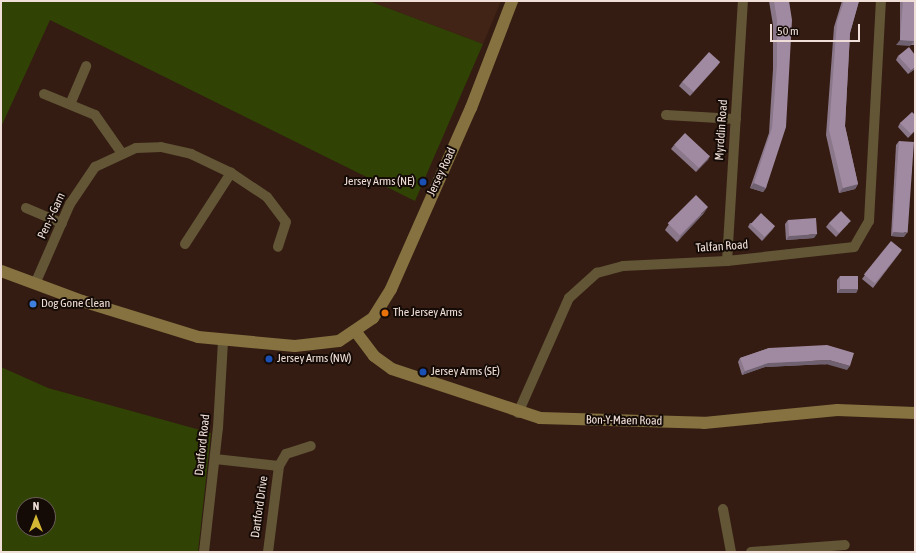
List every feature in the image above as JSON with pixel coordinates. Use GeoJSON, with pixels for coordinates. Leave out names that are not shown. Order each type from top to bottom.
{"type":"FeatureCollection","features":[{"type":"Feature","properties":{"kind":"main road","name":"Jersey Road"},"geometry":{"type":"LineString","coordinates":[[1,271],[172,330],[223,341],[317,346],[356,332],[373,318],[391,289],[471,108],[512,1]]}},
{"type":"Feature","properties":{"kind":"main road","name":"Bon-Y-Maen Road"},"geometry":{"type":"LineString","coordinates":[[356,332],[374,356],[392,368],[518,413],[562,420],[678,423],[837,410],[915,413]]}},
{"type":"Feature","properties":{"kind":"street","name":"Myrddin Road"},"geometry":{"type":"LineString","coordinates":[[727,261],[743,1]]}},
{"type":"Feature","properties":{"kind":"street","name":"Talfan Road"},"geometry":{"type":"LineString","coordinates":[[518,413],[561,313],[586,281],[596,273],[623,266],[727,261],[854,247],[869,221],[878,92],[881,1]]}},
{"type":"Feature","properties":{"kind":"street"},"geometry":{"type":"LineString","coordinates":[[71,102],[86,66]]}},
{"type":"Feature","properties":{"kind":"street"},"geometry":{"type":"LineString","coordinates":[[44,94],[71,102],[95,114],[121,152]]}},
{"type":"Feature","properties":{"kind":"street"},"geometry":{"type":"LineString","coordinates":[[666,114],[736,118]]}},
{"type":"Feature","properties":{"kind":"street","name":"Pen-y-Garn"},"geometry":{"type":"LineString","coordinates":[[35,284],[70,204],[95,167],[121,152],[161,147],[191,154],[231,173],[267,198],[286,222],[278,247]]}},
{"type":"Feature","properties":{"kind":"street"},"geometry":{"type":"LineString","coordinates":[[185,244],[231,173]]}},
{"type":"Feature","properties":{"kind":"street"},"geometry":{"type":"LineString","coordinates":[[26,208],[62,223]]}},
{"type":"Feature","properties":{"kind":"street","name":"Dartford Road"},"geometry":{"type":"LineString","coordinates":[[204,552],[215,459],[223,341]]}},
{"type":"Feature","properties":{"kind":"street","name":"Dartford Drive"},"geometry":{"type":"LineString","coordinates":[[268,552],[279,466],[286,454],[311,446]]}},
{"type":"Feature","properties":{"kind":"street","name":"Dartford Drive"},"geometry":{"type":"LineString","coordinates":[[215,459],[279,466]]}},
{"type":"Feature","properties":{"kind":"street"},"geometry":{"type":"LineString","coordinates":[[723,509],[731,552]]}},
{"type":"Feature","properties":{"kind":"street"},"geometry":{"type":"LineString","coordinates":[[751,552],[791,551],[845,545]]}},
{"type":"Feature","properties":{"kind":"shaded area"},"geometry":{"type":"Polygon","coordinates":[[[369,1],[501,1],[483,44],[369,1]]]}},
{"type":"Feature","properties":{"kind":"green space"},"geometry":{"type":"Polygon","coordinates":[[[1,1],[369,1],[483,44],[415,201],[50,20],[1,127],[1,1]]]}},
{"type":"Feature","properties":{"kind":"green space"},"geometry":{"type":"Polygon","coordinates":[[[1,367],[48,388],[211,433],[198,552],[1,552],[1,367]]]}},
{"type":"Feature","properties":{"kind":"building"},"geometry":{"type":"Polygon","coordinates":[[[774,1],[789,1],[792,20],[786,127],[766,188],[754,183],[772,128],[777,64],[777,20],[774,1]]]}},
{"type":"Feature","properties":{"kind":"building"},"geometry":{"type":"Polygon","coordinates":[[[844,1],[859,1],[850,33],[845,126],[858,184],[843,188],[829,130],[837,22],[844,1]]]}},
{"type":"Feature","properties":{"kind":"building"},"geometry":{"type":"Polygon","coordinates":[[[903,1],[915,1],[914,41],[900,40],[903,1]]]}},
{"type":"Feature","properties":{"kind":"building"},"geometry":{"type":"Polygon","coordinates":[[[909,47],[915,55],[915,67],[911,70],[898,56],[909,47]]]}},
{"type":"Feature","properties":{"kind":"building"},"geometry":{"type":"Polygon","coordinates":[[[709,52],[720,62],[693,92],[682,82],[709,52]]]}},
{"type":"Feature","properties":{"kind":"building"},"geometry":{"type":"Polygon","coordinates":[[[912,112],[915,115],[915,130],[911,134],[900,123],[912,112]]]}},
{"type":"Feature","properties":{"kind":"building"},"geometry":{"type":"Polygon","coordinates":[[[685,133],[710,156],[699,168],[674,145],[685,133]]]}},
{"type":"Feature","properties":{"kind":"building"},"geometry":{"type":"Polygon","coordinates":[[[899,141],[914,142],[908,233],[893,232],[899,141]]]}},
{"type":"Feature","properties":{"kind":"building"},"geometry":{"type":"Polygon","coordinates":[[[696,195],[708,207],[680,235],[668,223],[696,195]]]}},
{"type":"Feature","properties":{"kind":"building"},"geometry":{"type":"Polygon","coordinates":[[[841,211],[851,221],[839,233],[829,223],[841,211]]]}},
{"type":"Feature","properties":{"kind":"building"},"geometry":{"type":"Polygon","coordinates":[[[761,213],[775,226],[765,237],[751,224],[761,213]]]}},
{"type":"Feature","properties":{"kind":"building"},"geometry":{"type":"Polygon","coordinates":[[[816,218],[817,234],[789,236],[788,220],[816,218]]]}},
{"type":"Feature","properties":{"kind":"building"},"geometry":{"type":"Polygon","coordinates":[[[891,241],[902,250],[875,283],[864,274],[891,241]]]}},
{"type":"Feature","properties":{"kind":"building"},"geometry":{"type":"Polygon","coordinates":[[[840,276],[858,276],[858,289],[840,289],[840,276]]]}},
{"type":"Feature","properties":{"kind":"building"},"geometry":{"type":"Polygon","coordinates":[[[827,345],[854,353],[850,366],[829,360],[768,363],[745,371],[740,358],[769,348],[827,345]]]}},
{"type":"Feature","properties":{"kind":"place","name":"Jersey Arms (NE)"},"geometry":{"type":"Point","coordinates":[423,182]}},
{"type":"Feature","properties":{"kind":"place","name":"Dog Gone Clean"},"geometry":{"type":"Point","coordinates":[33,304]}},
{"type":"Feature","properties":{"kind":"place","name":"The Jersey Arms"},"geometry":{"type":"Point","coordinates":[385,313]}},
{"type":"Feature","properties":{"kind":"place","name":"Jersey Arms (NW)"},"geometry":{"type":"Point","coordinates":[269,359]}},
{"type":"Feature","properties":{"kind":"place","name":"Jersey Arms (SE)"},"geometry":{"type":"Point","coordinates":[423,372]}}]}
